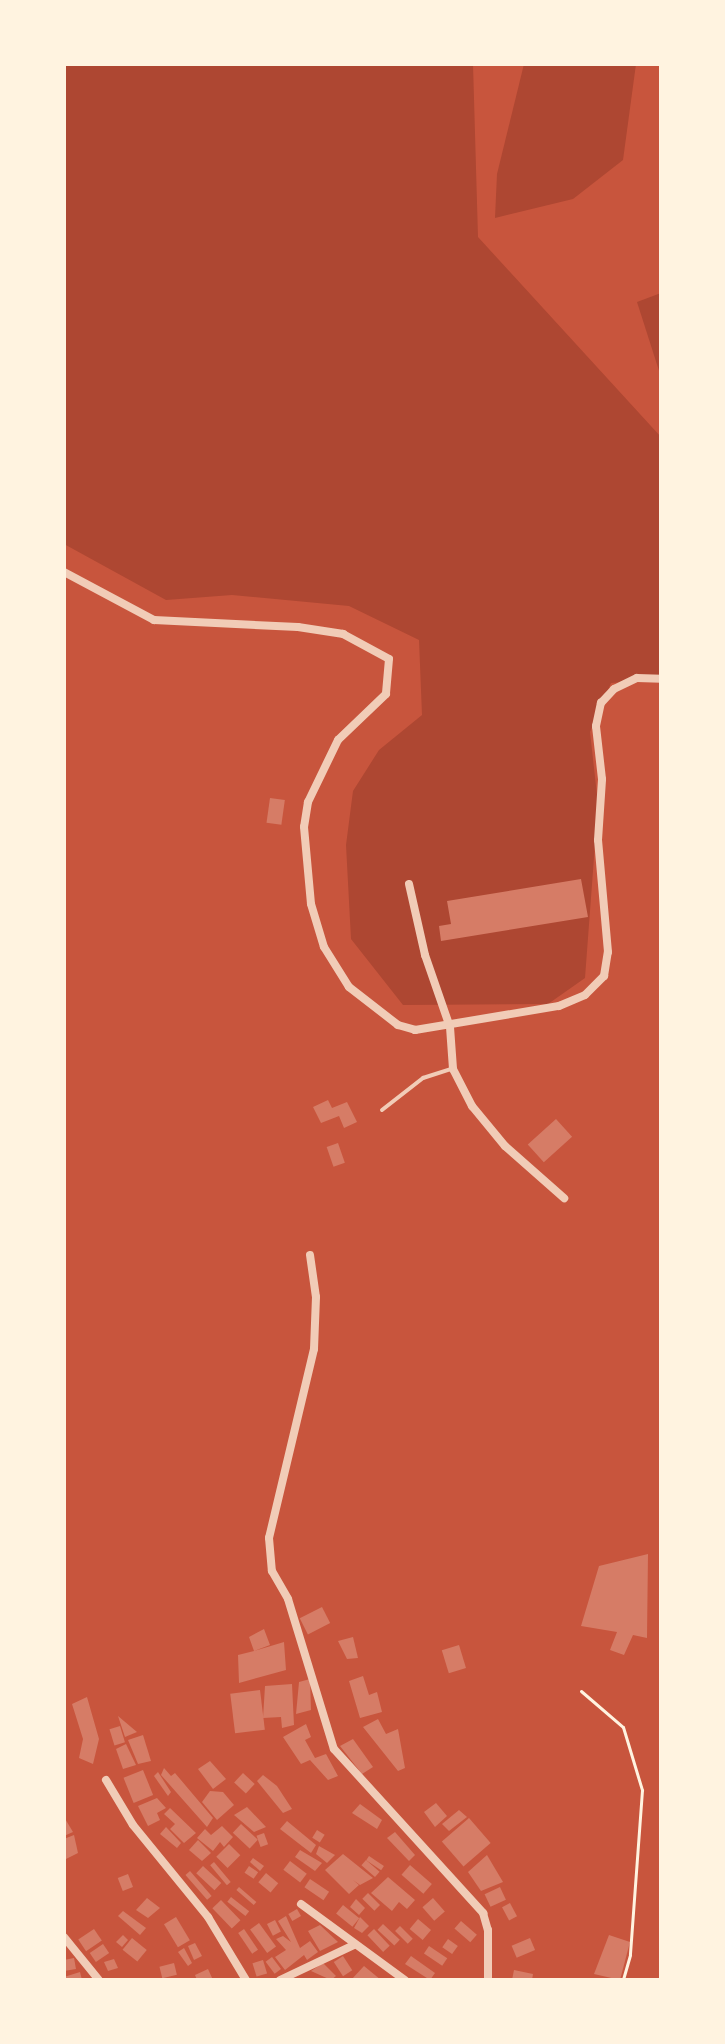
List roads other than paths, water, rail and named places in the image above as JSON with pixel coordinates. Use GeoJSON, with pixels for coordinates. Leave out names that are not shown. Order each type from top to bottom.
{"type":"FeatureCollection","features":[{"type":"Feature","properties":{"kind":"street"},"geometry":{"type":"LineString","coordinates":[[64,572],[154,620],[298,627],[343,634],[389,659],[386,694],[338,740],[308,802],[304,827],[311,904],[324,947],[349,987],[398,1025],[415,1030],[450,1027],[559,1006],[585,995],[604,976],[608,952],[599,855],[602,779],[596,726],[601,703],[614,689],[637,678],[661,679]]}},
{"type":"Feature","properties":{"kind":"street"},"geometry":{"type":"LineString","coordinates":[[409,884],[425,955],[450,1027],[453,1069],[472,1106],[505,1146],[564,1198]]}},
{"type":"Feature","properties":{"kind":"street"},"geometry":{"type":"LineString","coordinates":[[310,1255],[316,1297],[314,1349],[269,1538],[272,1571],[288,1599],[334,1749],[483,1913],[488,1930],[488,1980]]}},
{"type":"Feature","properties":{"kind":"street"},"geometry":{"type":"LineString","coordinates":[[106,1780],[133,1825],[208,1917],[246,1980]]}},
{"type":"Feature","properties":{"kind":"street"},"geometry":{"type":"LineString","coordinates":[[301,1904],[405,1980]]}},
{"type":"Feature","properties":{"kind":"street"},"geometry":{"type":"LineString","coordinates":[[64,1937],[99,1980]]}},
{"type":"Feature","properties":{"kind":"street"},"geometry":{"type":"LineString","coordinates":[[280,1980],[354,1945]]}},
{"type":"Feature","properties":{"kind":"lane"},"geometry":{"type":"LineString","coordinates":[[382,1110],[423,1078],[453,1069]]}}]}
